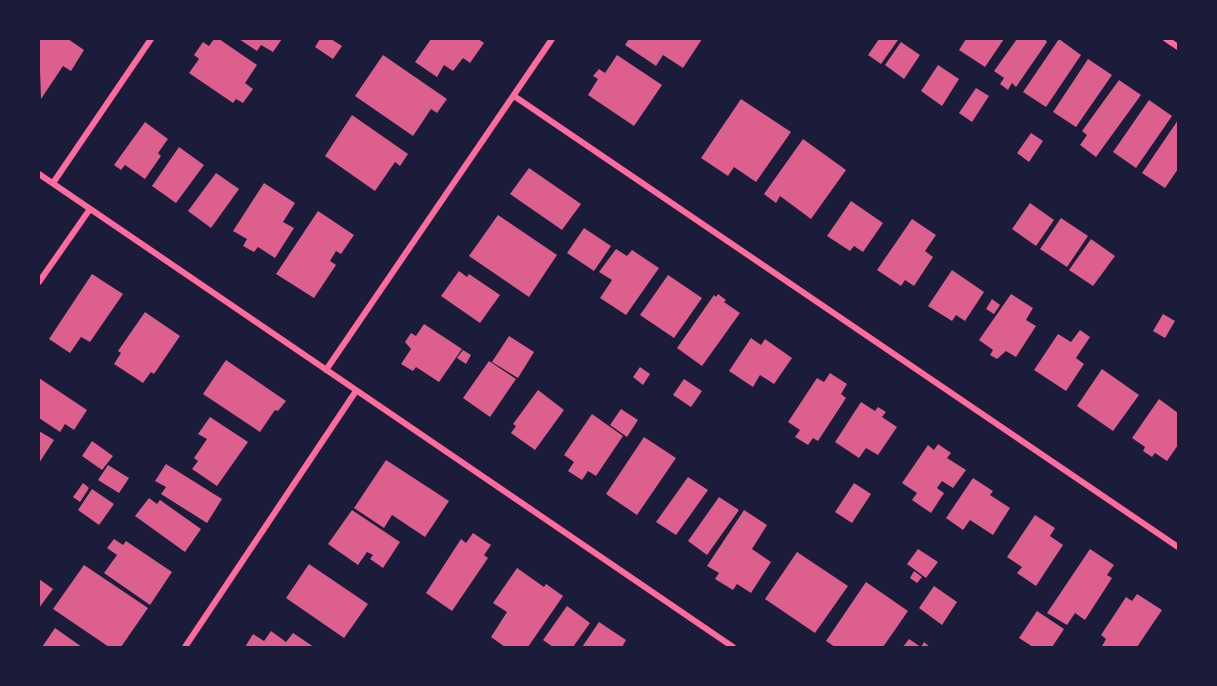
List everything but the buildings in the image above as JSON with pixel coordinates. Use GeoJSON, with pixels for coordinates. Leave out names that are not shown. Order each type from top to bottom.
{"type":"FeatureCollection","features":[{"type":"Feature","properties":{"kind":"street"},"geometry":{"type":"LineString","coordinates":[[53,183],[150,39]]}},
{"type":"Feature","properties":{"kind":"street"},"geometry":{"type":"LineString","coordinates":[[326,370],[552,39]]}},
{"type":"Feature","properties":{"kind":"street"},"geometry":{"type":"LineString","coordinates":[[1166,39],[1178,47]]}},
{"type":"Feature","properties":{"kind":"street"},"geometry":{"type":"LineString","coordinates":[[514,96],[1178,547]]}},
{"type":"Feature","properties":{"kind":"street"},"geometry":{"type":"LineString","coordinates":[[39,174],[733,647]]}},
{"type":"Feature","properties":{"kind":"street"},"geometry":{"type":"LineString","coordinates":[[39,282],[90,209]]}},
{"type":"Feature","properties":{"kind":"street"},"geometry":{"type":"LineString","coordinates":[[185,647],[356,391]]}}]}
